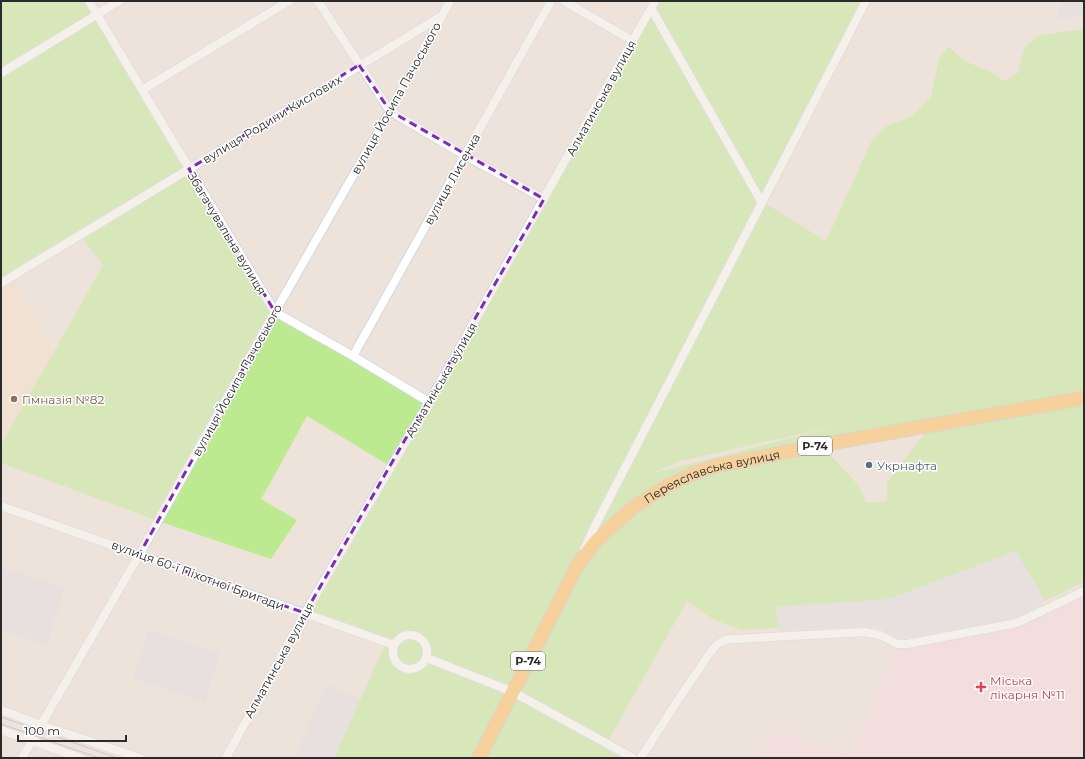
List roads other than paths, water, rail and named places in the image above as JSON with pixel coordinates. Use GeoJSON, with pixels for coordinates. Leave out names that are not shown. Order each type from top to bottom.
{"type":"FeatureCollection","features":[{"type":"Feature","properties":{"kind":"main road","name":"Переяславська вулиця"},"geometry":{"type":"LineString","coordinates":[[578,564],[597,540],[635,506],[665,487],[690,475],[712,467],[826,444],[1084,398]]}},
{"type":"Feature","properties":{"kind":"main road","name":"Р-74"},"geometry":{"type":"LineString","coordinates":[[479,758],[578,564]]}},
{"type":"Feature","properties":{"kind":"street","name":"Збагачувальна вулиця"},"geometry":{"type":"LineString","coordinates":[[89,1],[275,312],[353,356],[428,402]]}},
{"type":"Feature","properties":{"kind":"street"},"geometry":{"type":"LineString","coordinates":[[1,73],[119,1]]}},
{"type":"Feature","properties":{"kind":"street"},"geometry":{"type":"LineString","coordinates":[[142,90],[290,1]]}},
{"type":"Feature","properties":{"kind":"street"},"geometry":{"type":"LineString","coordinates":[[318,1],[390,111],[464,155],[544,199]]}},
{"type":"Feature","properties":{"kind":"street","name":"вулиця Йосипа Пачоського"},"geometry":{"type":"LineString","coordinates":[[22,758],[139,555],[390,111],[450,1]]}},
{"type":"Feature","properties":{"kind":"street","name":"вулиця Лисенка"},"geometry":{"type":"LineString","coordinates":[[353,356],[551,1]]}},
{"type":"Feature","properties":{"kind":"street"},"geometry":{"type":"LineString","coordinates":[[564,1],[633,41]]}},
{"type":"Feature","properties":{"kind":"street"},"geometry":{"type":"LineString","coordinates":[[578,564],[595,526],[866,1]]}},
{"type":"Feature","properties":{"kind":"street"},"geometry":{"type":"LineString","coordinates":[[653,5],[762,202]]}},
{"type":"Feature","properties":{"kind":"street","name":"Алматинська вулиця"},"geometry":{"type":"LineString","coordinates":[[226,758],[305,613],[428,402],[653,5]]}},
{"type":"Feature","properties":{"kind":"street","name":"вулиця Родини Кислових"},"geometry":{"type":"LineString","coordinates":[[1,283],[440,17]]}},
{"type":"Feature","properties":{"kind":"street","name":"вулиця 60-ї Піхотної Бригади"},"geometry":{"type":"LineString","coordinates":[[1,506],[394,645]]}},
{"type":"Feature","properties":{"kind":"street"},"geometry":{"type":"LineString","coordinates":[[641,758],[689,683],[720,642],[736,639],[865,632],[880,635],[896,644],[907,644],[1017,623],[1084,591]]}},
{"type":"Feature","properties":{"kind":"street"},"geometry":{"type":"LineString","coordinates":[[407,635],[418,636],[427,646],[427,658],[424,663],[416,669],[409,670],[399,665],[394,658],[394,645],[407,635]]}},
{"type":"Feature","properties":{"kind":"street"},"geometry":{"type":"LineString","coordinates":[[427,658],[513,692],[634,758]]}},
{"type":"Feature","properties":{"kind":"street"},"geometry":{"type":"LineString","coordinates":[[1,710],[140,758]]}},
{"type":"Feature","properties":{"kind":"street"},"geometry":{"type":"LineString","coordinates":[[1,730],[81,758]]}},
{"type":"Feature","properties":{"kind":"tram line"},"geometry":{"type":"LineString","coordinates":[[1,717],[117,758]]}},
{"type":"Feature","properties":{"kind":"tram line"},"geometry":{"type":"LineString","coordinates":[[1,724],[99,758]]}},
{"type":"Feature","properties":{"kind":"place","name":"Гімназія №82"},"geometry":{"type":"Point","coordinates":[14,399]}},
{"type":"Feature","properties":{"kind":"place","name":"Укрнафта"},"geometry":{"type":"Point","coordinates":[869,465]}},
{"type":"Feature","properties":{"kind":"place","name":"Міська лікарня №11"},"geometry":{"type":"Point","coordinates":[981,687]}}]}
